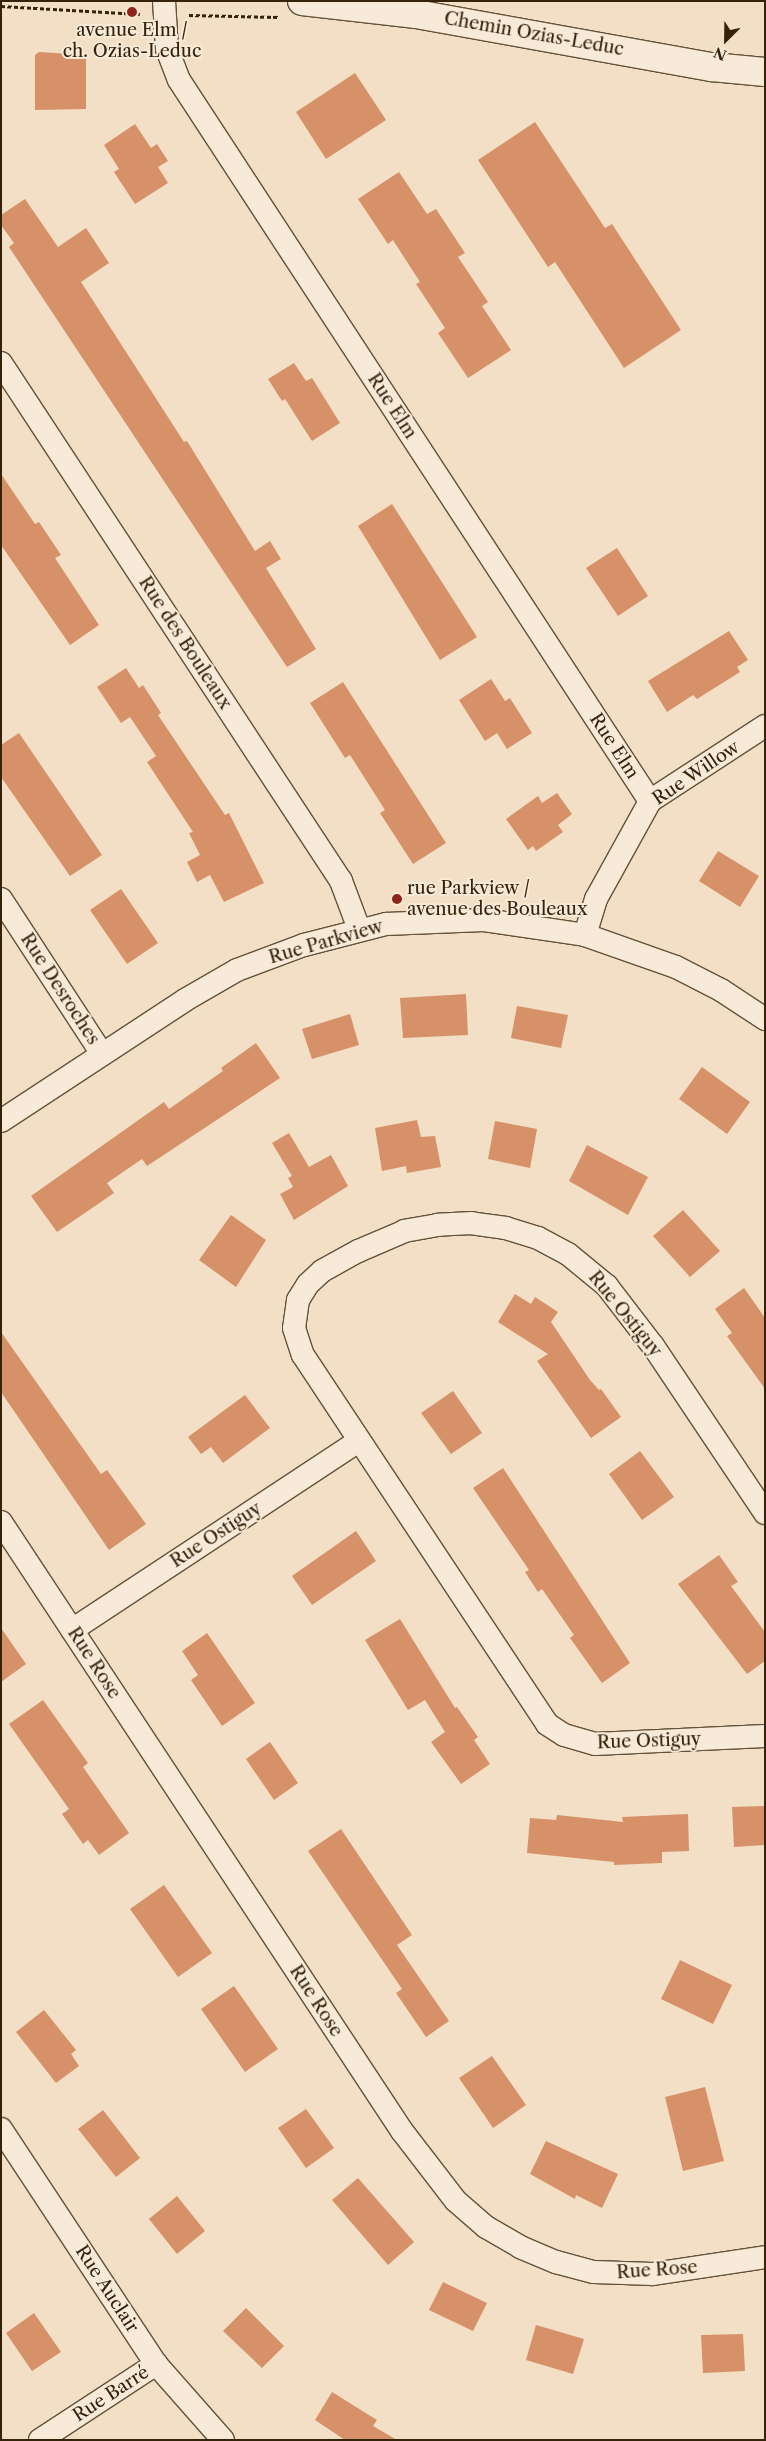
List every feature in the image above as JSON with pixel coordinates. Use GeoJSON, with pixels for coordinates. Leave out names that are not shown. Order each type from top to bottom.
{"type":"FeatureCollection","features":[{"type":"Feature","properties":{"kind":"street","name":"Rue Elm"},"geometry":{"type":"LineString","coordinates":[[164,1],[166,49],[179,80],[650,801]]}},
{"type":"Feature","properties":{"kind":"street","name":"Chemin Ozias-Leduc"},"geometry":{"type":"LineString","coordinates":[[302,1],[416,14],[712,66],[765,72]]}},
{"type":"Feature","properties":{"kind":"street","name":"Rue des Bouleaux"},"geometry":{"type":"LineString","coordinates":[[1,363],[341,881],[359,929]]}},
{"type":"Feature","properties":{"kind":"street","name":"Rue Willow"},"geometry":{"type":"LineString","coordinates":[[585,935],[596,900],[650,801],[765,726]]}},
{"type":"Feature","properties":{"kind":"street","name":"Rue Desroches"},"geometry":{"type":"LineString","coordinates":[[1,899],[102,1054]]}},
{"type":"Feature","properties":{"kind":"street","name":"Rue Parkview"},"geometry":{"type":"LineString","coordinates":[[1,1121],[102,1054],[237,970],[304,944],[359,929],[453,919],[516,923],[585,935],[676,967],[720,990],[765,1019]]}},
{"type":"Feature","properties":{"kind":"street","name":"Rue Ostiguy"},"geometry":{"type":"LineString","coordinates":[[765,1513],[653,1346],[607,1286],[568,1254],[538,1238],[506,1228],[455,1223],[405,1231],[344,1258],[314,1277],[302,1291],[294,1318],[299,1346],[532,1706],[555,1730],[574,1740],[594,1744],[765,1736]]}},
{"type":"Feature","properties":{"kind":"street","name":"Rue Ostiguy"},"geometry":{"type":"LineString","coordinates":[[72,1630],[359,1441]]}},
{"type":"Feature","properties":{"kind":"street","name":"Rue Rose"},"geometry":{"type":"LineString","coordinates":[[3,1527],[402,2131],[443,2186],[471,2214],[503,2237],[538,2256],[594,2272],[653,2274],[765,2257]]}},
{"type":"Feature","properties":{"kind":"street","name":"Rue Auclair"},"geometry":{"type":"LineString","coordinates":[[1,2129],[156,2364],[222,2440]]}},
{"type":"Feature","properties":{"kind":"street","name":"Rue Barré"},"geometry":{"type":"LineString","coordinates":[[40,2440],[156,2364]]}},
{"type":"Feature","properties":{"kind":"path"},"geometry":{"type":"LineString","coordinates":[[1,6],[128,14]]}},
{"type":"Feature","properties":{"kind":"building"},"geometry":{"type":"Polygon","coordinates":[[[39,52],[86,55],[86,109],[35,110],[35,55],[39,52]]]}},
{"type":"Feature","properties":{"kind":"building"},"geometry":{"type":"Polygon","coordinates":[[[355,73],[386,120],[326,159],[296,112],[355,73]]]}},
{"type":"Feature","properties":{"kind":"building"},"geometry":{"type":"Polygon","coordinates":[[[535,122],[605,228],[612,224],[681,330],[624,368],[555,262],[548,267],[478,160],[535,122]]]}},
{"type":"Feature","properties":{"kind":"building"},"geometry":{"type":"Polygon","coordinates":[[[135,124],[151,148],[157,144],[168,161],[158,167],[168,183],[135,204],[114,172],[119,169],[104,145],[135,124]]]}},
{"type":"Feature","properties":{"kind":"building"},"geometry":{"type":"Polygon","coordinates":[[[399,172],[427,214],[436,209],[465,253],[458,257],[488,302],[482,306],[511,350],[468,378],[438,333],[445,328],[416,284],[420,282],[393,240],[388,244],[358,199],[399,172]]]}},
{"type":"Feature","properties":{"kind":"building"},"geometry":{"type":"Polygon","coordinates":[[[25,199],[58,247],[86,228],[109,263],[81,282],[184,442],[187,441],[255,551],[270,541],[281,559],[266,568],[316,649],[287,667],[9,247],[14,243],[1,225],[1,215],[25,199]]]}},
{"type":"Feature","properties":{"kind":"building"},"geometry":{"type":"Polygon","coordinates":[[[294,363],[306,381],[312,378],[340,423],[312,441],[285,399],[282,401],[268,379],[294,363]]]}},
{"type":"Feature","properties":{"kind":"building"},"geometry":{"type":"Polygon","coordinates":[[[1,474],[35,524],[39,522],[61,555],[55,558],[99,625],[70,645],[1,545],[1,474]]]}},
{"type":"Feature","properties":{"kind":"building"},"geometry":{"type":"Polygon","coordinates":[[[392,504],[477,637],[440,660],[358,526],[392,504]]]}},
{"type":"Feature","properties":{"kind":"building"},"geometry":{"type":"Polygon","coordinates":[[[617,548],[648,596],[618,616],[586,568],[617,548]]]}},
{"type":"Feature","properties":{"kind":"building"},"geometry":{"type":"Polygon","coordinates":[[[729,631],[748,660],[737,667],[740,672],[697,699],[693,695],[667,712],[648,681],[729,631]]]}},
{"type":"Feature","properties":{"kind":"building"},"geometry":{"type":"Polygon","coordinates":[[[126,668],[139,688],[143,685],[161,713],[158,715],[225,815],[229,813],[264,883],[224,902],[210,875],[197,882],[187,862],[200,855],[189,833],[193,832],[147,762],[156,756],[130,717],[121,723],[97,687],[126,668]]]}},
{"type":"Feature","properties":{"kind":"building"},"geometry":{"type":"Polygon","coordinates":[[[491,679],[505,701],[510,698],[532,733],[507,749],[497,733],[485,741],[459,700],[491,679]]]}},
{"type":"Feature","properties":{"kind":"building"},"geometry":{"type":"Polygon","coordinates":[[[343,682],[446,843],[413,864],[380,813],[385,810],[350,755],[345,758],[310,703],[343,682]]]}},
{"type":"Feature","properties":{"kind":"building"},"geometry":{"type":"Polygon","coordinates":[[[19,733],[102,855],[70,876],[1,777],[1,745],[19,733]]]}},
{"type":"Feature","properties":{"kind":"building"},"geometry":{"type":"Polygon","coordinates":[[[557,793],[572,814],[558,825],[563,832],[536,851],[533,846],[528,850],[506,819],[538,796],[542,803],[557,793]]]}},
{"type":"Feature","properties":{"kind":"building"},"geometry":{"type":"Polygon","coordinates":[[[718,851],[759,876],[740,907],[699,881],[718,851]]]}},
{"type":"Feature","properties":{"kind":"building"},"geometry":{"type":"Polygon","coordinates":[[[121,889],[158,943],[127,964],[90,910],[121,889]]]}},
{"type":"Feature","properties":{"kind":"building"},"geometry":{"type":"Polygon","coordinates":[[[466,994],[468,1035],[403,1038],[400,998],[466,994]]]}},
{"type":"Feature","properties":{"kind":"building"},"geometry":{"type":"Polygon","coordinates":[[[517,1006],[568,1015],[561,1048],[511,1038],[517,1006]]]}},
{"type":"Feature","properties":{"kind":"building"},"geometry":{"type":"Polygon","coordinates":[[[350,1014],[359,1045],[312,1059],[302,1029],[350,1014]]]}},
{"type":"Feature","properties":{"kind":"building"},"geometry":{"type":"Polygon","coordinates":[[[256,1043],[280,1078],[147,1166],[142,1159],[107,1183],[114,1193],[57,1232],[31,1196],[164,1102],[169,1109],[223,1071],[221,1068],[256,1043]]]}},
{"type":"Feature","properties":{"kind":"building"},"geometry":{"type":"Polygon","coordinates":[[[702,1067],[750,1102],[727,1134],[679,1099],[702,1067]]]}},
{"type":"Feature","properties":{"kind":"building"},"geometry":{"type":"Polygon","coordinates":[[[417,1120],[421,1137],[435,1136],[441,1167],[407,1173],[406,1166],[382,1171],[375,1128],[417,1120]]]}},
{"type":"Feature","properties":{"kind":"building"},"geometry":{"type":"Polygon","coordinates":[[[495,1121],[537,1129],[530,1168],[488,1159],[495,1121]]]}},
{"type":"Feature","properties":{"kind":"building"},"geometry":{"type":"Polygon","coordinates":[[[289,1133],[309,1167],[331,1155],[348,1186],[294,1220],[280,1194],[293,1187],[288,1178],[292,1176],[272,1143],[289,1133]]]}},
{"type":"Feature","properties":{"kind":"building"},"geometry":{"type":"Polygon","coordinates":[[[587,1145],[648,1177],[628,1215],[569,1181],[587,1145]]]}},
{"type":"Feature","properties":{"kind":"building"},"geometry":{"type":"Polygon","coordinates":[[[683,1210],[720,1251],[690,1277],[653,1236],[683,1210]]]}},
{"type":"Feature","properties":{"kind":"building"},"geometry":{"type":"Polygon","coordinates":[[[231,1215],[266,1240],[236,1287],[199,1260],[231,1215]]]}},
{"type":"Feature","properties":{"kind":"building"},"geometry":{"type":"Polygon","coordinates":[[[744,1288],[765,1318],[765,1389],[727,1336],[732,1333],[715,1309],[744,1288]]]}},
{"type":"Feature","properties":{"kind":"building"},"geometry":{"type":"Polygon","coordinates":[[[515,1294],[531,1304],[535,1297],[558,1312],[551,1322],[590,1380],[599,1390],[601,1389],[621,1417],[591,1438],[537,1361],[548,1354],[498,1322],[515,1294]]]}},
{"type":"Feature","properties":{"kind":"building"},"geometry":{"type":"Polygon","coordinates":[[[1,1332],[101,1474],[107,1470],[146,1524],[109,1550],[1,1392],[1,1332]]]}},
{"type":"Feature","properties":{"kind":"building"},"geometry":{"type":"Polygon","coordinates":[[[453,1391],[482,1433],[451,1454],[421,1413],[453,1391]]]}},
{"type":"Feature","properties":{"kind":"building"},"geometry":{"type":"Polygon","coordinates":[[[245,1395],[270,1428],[223,1463],[211,1447],[201,1454],[188,1437],[245,1395]]]}},
{"type":"Feature","properties":{"kind":"building"},"geometry":{"type":"Polygon","coordinates":[[[640,1451],[674,1497],[642,1520],[609,1474],[640,1451]]]}},
{"type":"Feature","properties":{"kind":"building"},"geometry":{"type":"Polygon","coordinates":[[[503,1468],[630,1663],[602,1683],[570,1638],[574,1635],[542,1589],[538,1592],[525,1572],[529,1570],[473,1488],[503,1468]]]}},
{"type":"Feature","properties":{"kind":"building"},"geometry":{"type":"Polygon","coordinates":[[[356,1531],[376,1561],[312,1605],[292,1576],[356,1531]]]}},
{"type":"Feature","properties":{"kind":"building"},"geometry":{"type":"Polygon","coordinates":[[[719,1555],[738,1582],[731,1586],[765,1632],[765,1661],[747,1674],[678,1584],[719,1555]]]}},
{"type":"Feature","properties":{"kind":"building"},"geometry":{"type":"Polygon","coordinates":[[[400,1619],[455,1708],[457,1707],[478,1737],[474,1740],[490,1764],[461,1784],[431,1742],[445,1732],[425,1700],[408,1710],[365,1640],[400,1619]]]}},
{"type":"Feature","properties":{"kind":"building"},"geometry":{"type":"Polygon","coordinates":[[[1,1628],[26,1664],[1,1682],[1,1628]]]}},
{"type":"Feature","properties":{"kind":"building"},"geometry":{"type":"Polygon","coordinates":[[[207,1633],[255,1703],[222,1726],[191,1680],[198,1675],[182,1651],[207,1633]]]}},
{"type":"Feature","properties":{"kind":"building"},"geometry":{"type":"Polygon","coordinates":[[[43,1700],[88,1763],[83,1767],[129,1833],[99,1855],[88,1840],[83,1844],[62,1814],[69,1809],[9,1724],[43,1700]]]}},
{"type":"Feature","properties":{"kind":"building"},"geometry":{"type":"Polygon","coordinates":[[[270,1742],[298,1783],[274,1800],[246,1759],[270,1742]]]}},
{"type":"Feature","properties":{"kind":"building"},"geometry":{"type":"Polygon","coordinates":[[[765,1806],[765,1845],[734,1847],[732,1807],[765,1806]]]}},
{"type":"Feature","properties":{"kind":"building"},"geometry":{"type":"Polygon","coordinates":[[[688,1814],[689,1851],[662,1852],[662,1863],[614,1865],[614,1862],[527,1853],[530,1818],[556,1820],[557,1815],[623,1822],[622,1817],[688,1814]]]}},
{"type":"Feature","properties":{"kind":"building"},"geometry":{"type":"Polygon","coordinates":[[[341,1829],[412,1935],[397,1945],[449,2021],[426,2037],[396,1993],[402,1989],[308,1851],[341,1829]]]}},
{"type":"Feature","properties":{"kind":"building"},"geometry":{"type":"Polygon","coordinates":[[[164,1885],[212,1953],[178,1977],[130,1909],[164,1885]]]}},
{"type":"Feature","properties":{"kind":"building"},"geometry":{"type":"Polygon","coordinates":[[[680,1960],[732,1985],[713,2024],[661,1999],[680,1960]]]}},
{"type":"Feature","properties":{"kind":"building"},"geometry":{"type":"Polygon","coordinates":[[[234,1986],[278,2049],[245,2072],[201,2009],[234,1986]]]}},
{"type":"Feature","properties":{"kind":"building"},"geometry":{"type":"Polygon","coordinates":[[[44,2010],[76,2050],[71,2054],[79,2066],[56,2083],[16,2032],[44,2010]]]}},
{"type":"Feature","properties":{"kind":"building"},"geometry":{"type":"Polygon","coordinates":[[[492,2056],[526,2105],[493,2128],[459,2078],[492,2056]]]}},
{"type":"Feature","properties":{"kind":"building"},"geometry":{"type":"Polygon","coordinates":[[[705,2087],[724,2161],[683,2171],[665,2097],[705,2087]]]}},
{"type":"Feature","properties":{"kind":"building"},"geometry":{"type":"Polygon","coordinates":[[[306,2109],[334,2148],[306,2168],[278,2128],[306,2109]]]}},
{"type":"Feature","properties":{"kind":"building"},"geometry":{"type":"Polygon","coordinates":[[[103,2110],[140,2158],[116,2177],[78,2129],[103,2110]]]}},
{"type":"Feature","properties":{"kind":"building"},"geometry":{"type":"Polygon","coordinates":[[[546,2141],[618,2174],[602,2208],[576,2195],[575,2199],[530,2174],[546,2141]]]}},
{"type":"Feature","properties":{"kind":"building"},"geometry":{"type":"Polygon","coordinates":[[[358,2178],[414,2242],[388,2265],[332,2200],[358,2178]]]}},
{"type":"Feature","properties":{"kind":"building"},"geometry":{"type":"Polygon","coordinates":[[[177,2196],[205,2231],[177,2254],[149,2219],[177,2196]]]}},
{"type":"Feature","properties":{"kind":"building"},"geometry":{"type":"Polygon","coordinates":[[[443,2282],[487,2303],[473,2331],[429,2310],[443,2282]]]}},
{"type":"Feature","properties":{"kind":"building"},"geometry":{"type":"Polygon","coordinates":[[[246,2308],[284,2346],[262,2368],[223,2331],[246,2308]]]}},
{"type":"Feature","properties":{"kind":"building"},"geometry":{"type":"Polygon","coordinates":[[[34,2313],[61,2352],[32,2371],[6,2333],[34,2313]]]}},
{"type":"Feature","properties":{"kind":"building"},"geometry":{"type":"Polygon","coordinates":[[[536,2325],[584,2339],[573,2374],[526,2360],[536,2325]]]}},
{"type":"Feature","properties":{"kind":"building"},"geometry":{"type":"Polygon","coordinates":[[[743,2334],[745,2371],[703,2373],[701,2335],[743,2334]]]}},
{"type":"Feature","properties":{"kind":"building"},"geometry":{"type":"Polygon","coordinates":[[[332,2392],[377,2420],[373,2426],[397,2440],[345,2440],[315,2420],[332,2392]]]}},
{"type":"Feature","properties":{"kind":"place","name":"avenue Elm / ch. Ozias-Leduc"},"geometry":{"type":"Point","coordinates":[132,12]}},
{"type":"Feature","properties":{"kind":"place","name":"rue Parkview / avenue des Bouleaux"},"geometry":{"type":"Point","coordinates":[397,899]}}]}
